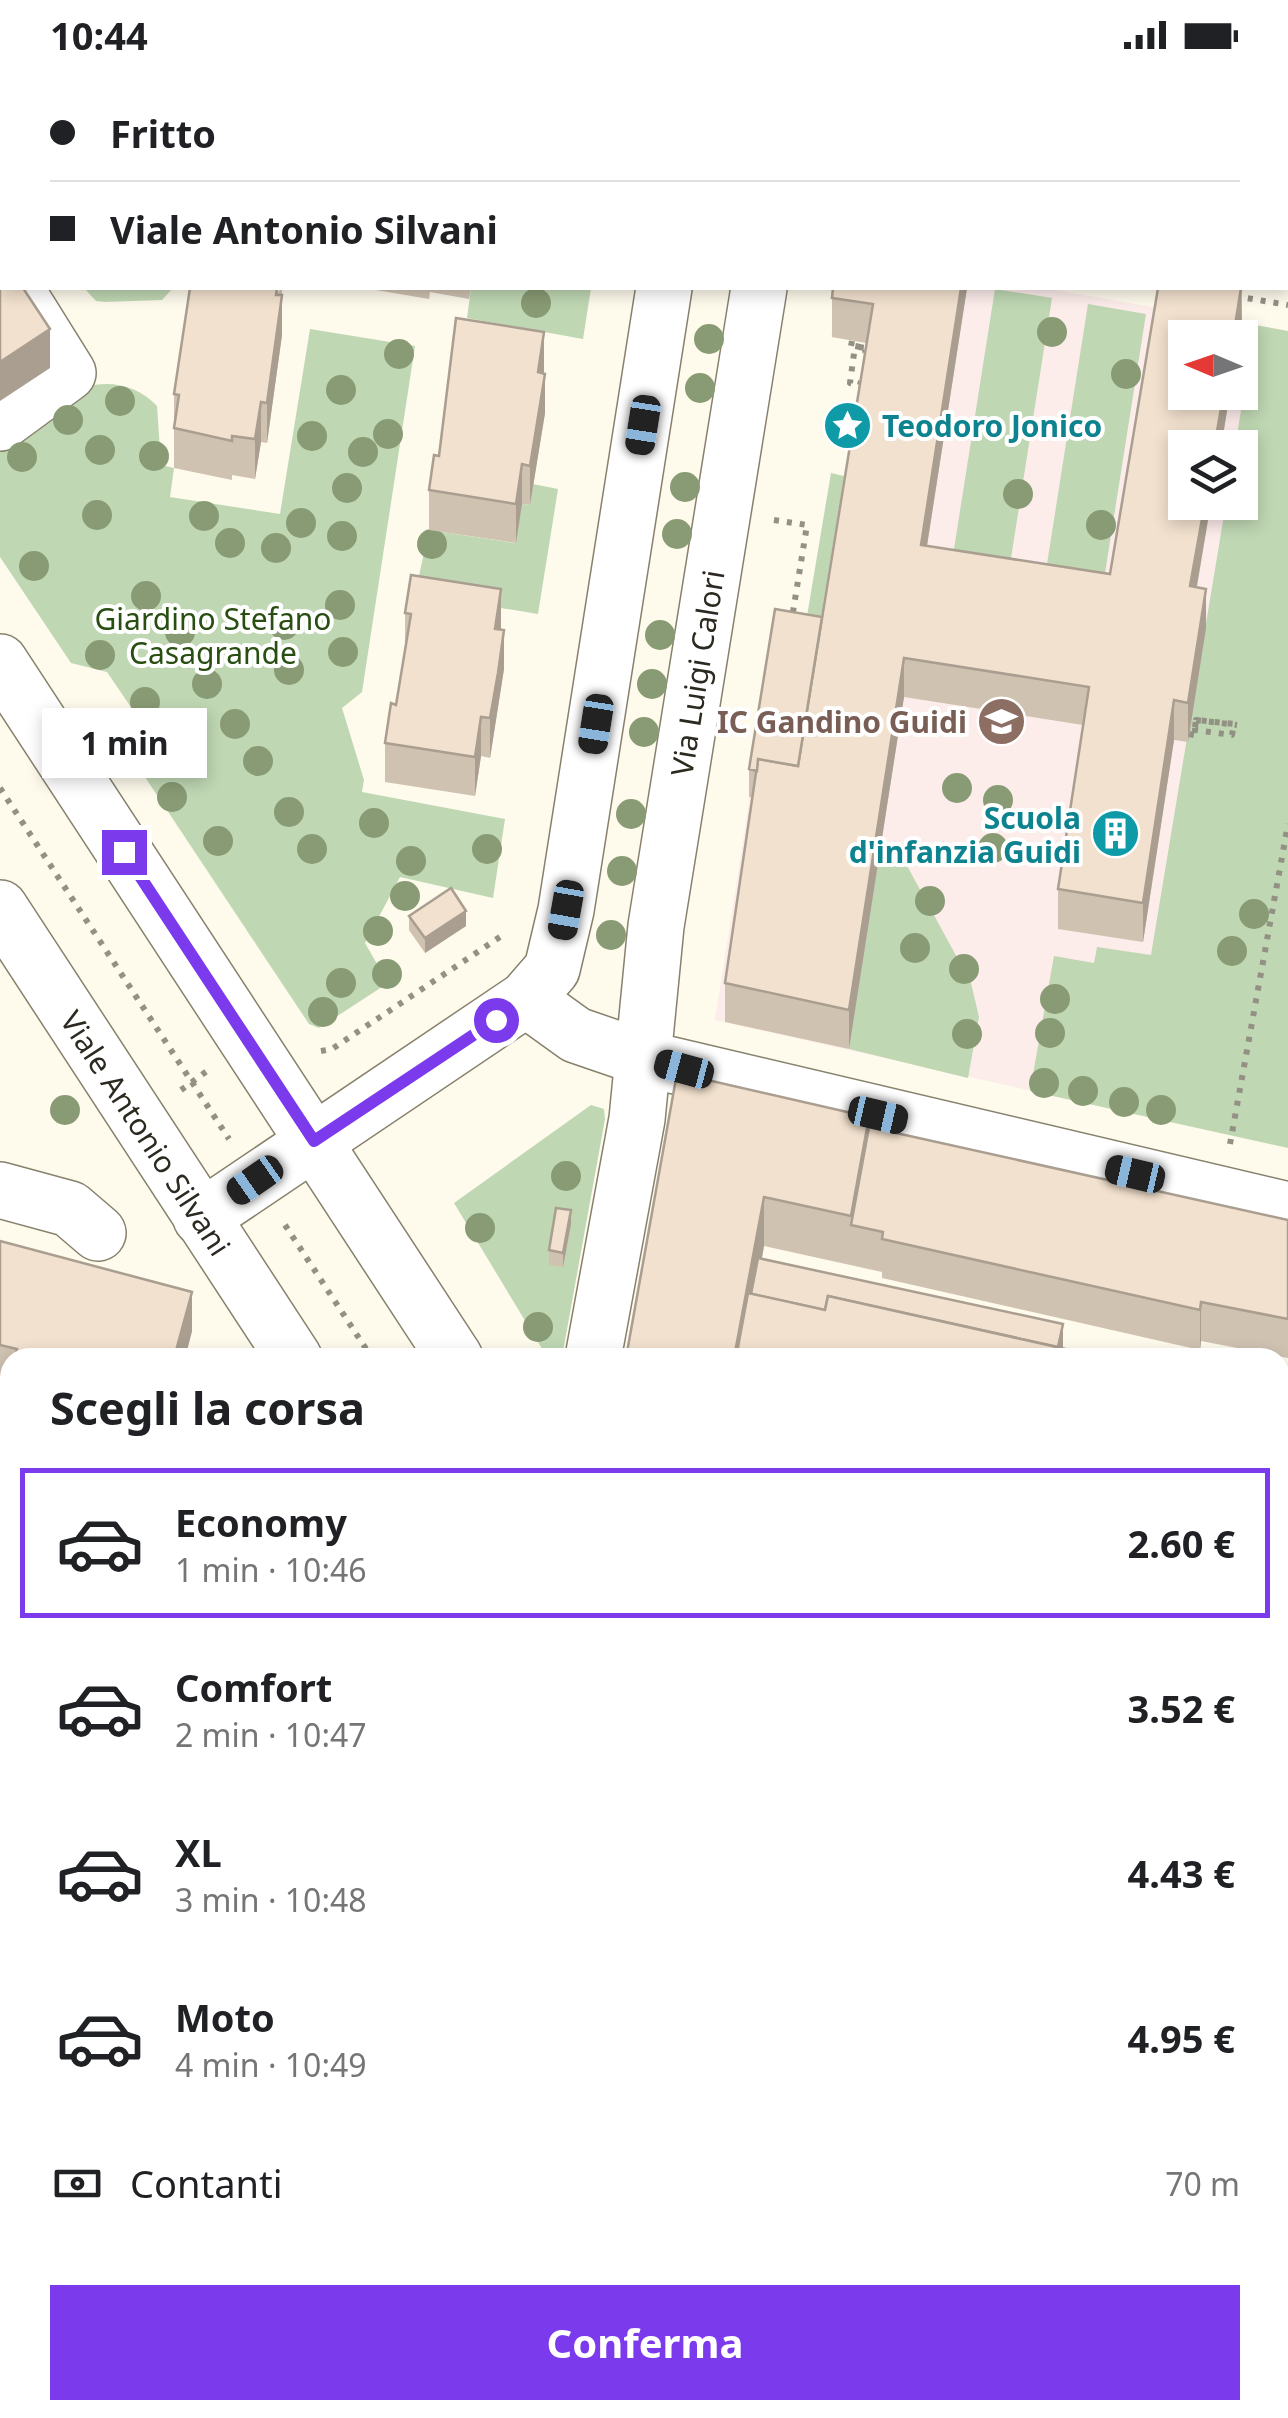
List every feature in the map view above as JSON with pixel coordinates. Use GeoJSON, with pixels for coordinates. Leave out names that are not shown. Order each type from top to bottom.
{"type":"FeatureCollection","features":[{"type":"Feature","properties":{"kind":"street"},"geometry":{"type":"LineString","coordinates":[[0,422],[68,373],[16,290]]}},
{"type":"Feature","properties":{"kind":"street"},"geometry":{"type":"LineString","coordinates":[[201,1218],[526,999],[552,969],[560,945],[664,290]]}},
{"type":"Feature","properties":{"kind":"street","name":"Via Luigi Calori"},"geometry":{"type":"LineString","coordinates":[[595,1348],[646,1059],[656,926],[760,290]]}},
{"type":"Feature","properties":{"kind":"street"},"geometry":{"type":"LineString","coordinates":[[0,662],[449,1348]]}},
{"type":"Feature","properties":{"kind":"street","name":"Viale Antonio Silvani"},"geometry":{"type":"LineString","coordinates":[[0,908],[201,1218],[276,1347]]}},
{"type":"Feature","properties":{"kind":"street"},"geometry":{"type":"LineString","coordinates":[[526,999],[576,1035],[646,1059],[1288,1210]]}},
{"type":"Feature","properties":{"kind":"street"},"geometry":{"type":"LineString","coordinates":[[0,1190],[70,1209],[98,1233]]}},
{"type":"Feature","properties":{"kind":"path"},"geometry":{"type":"LineString","coordinates":[[1222,293],[1288,305]]}},
{"type":"Feature","properties":{"kind":"path"},"geometry":{"type":"LineString","coordinates":[[852,340],[851,346],[866,348]]}},
{"type":"Feature","properties":{"kind":"path"},"geometry":{"type":"LineString","coordinates":[[856,346],[866,348],[860,386],[850,383],[856,346]]}},
{"type":"Feature","properties":{"kind":"path"},"geometry":{"type":"LineString","coordinates":[[860,388],[866,348]]}},
{"type":"Feature","properties":{"kind":"path"},"geometry":{"type":"LineString","coordinates":[[771,519],[807,524],[791,621]]}},
{"type":"Feature","properties":{"kind":"path"},"geometry":{"type":"LineString","coordinates":[[1196,720],[1234,724],[1232,736],[1194,730],[1196,720]]}},
{"type":"Feature","properties":{"kind":"path"},"geometry":{"type":"LineString","coordinates":[[1196,720],[1237,725]]}},
{"type":"Feature","properties":{"kind":"path"},"geometry":{"type":"LineString","coordinates":[[1189,734],[1194,735],[1196,720]]}},
{"type":"Feature","properties":{"kind":"path"},"geometry":{"type":"LineString","coordinates":[[0,788],[235,1149]]}},
{"type":"Feature","properties":{"kind":"path"},"geometry":{"type":"LineString","coordinates":[[1229,1145],[1288,824]]}},
{"type":"Feature","properties":{"kind":"path"},"geometry":{"type":"LineString","coordinates":[[313,1049],[332,1049],[507,933]]}},
{"type":"Feature","properties":{"kind":"path"},"geometry":{"type":"LineString","coordinates":[[137,1118],[248,1042]]}},
{"type":"Feature","properties":{"kind":"path"},"geometry":{"type":"LineString","coordinates":[[293,1237],[365,1348]]}},
{"type":"Feature","properties":{"kind":"shaded area","name":"IC Gandino Guidi"},"geometry":{"type":"Polygon","coordinates":[[[840,290],[1055,290],[1226,320],[1168,320],[1168,410],[1258,410],[1258,326],[1288,331],[1171,1122],[715,1020],[775,637],[823,645],[872,344],[831,337],[840,290]]]}},
{"type":"Feature","properties":{"kind":"green space"},"geometry":{"type":"Polygon","coordinates":[[[86,290],[171,290],[162,300],[96,301],[86,290]]]}},
{"type":"Feature","properties":{"kind":"green space"},"geometry":{"type":"Polygon","coordinates":[[[471,290],[591,290],[583,339],[467,318],[471,290]]]}},
{"type":"Feature","properties":{"kind":"green space"},"geometry":{"type":"Polygon","coordinates":[[[995,290],[1052,298],[1008,577],[951,568],[995,290]]]}},
{"type":"Feature","properties":{"kind":"green space"},"geometry":{"type":"Polygon","coordinates":[[[1088,304],[1146,314],[1102,592],[1044,583],[1088,304]]]}},
{"type":"Feature","properties":{"kind":"green space"},"geometry":{"type":"Polygon","coordinates":[[[1258,326],[1288,331],[1288,1148],[1030,1091],[1054,956],[1094,963],[1097,947],[1151,955],[1223,520],[1258,520],[1258,430],[1238,430],[1241,410],[1258,410],[1258,326]]]}},
{"type":"Feature","properties":{"kind":"green space","name":"Giardino Stefano Casagrande"},"geometry":{"type":"Polygon","coordinates":[[[310,329],[415,346],[362,692],[342,708],[364,780],[362,792],[505,819],[493,898],[400,877],[365,943],[388,983],[319,1028],[309,1024],[145,777],[152,738],[107,672],[71,663],[0,557],[0,445],[89,386],[98,384],[134,390],[157,406],[161,465],[174,468],[170,497],[280,514],[310,329]]]}},
{"type":"Feature","properties":{"kind":"green space"},"geometry":{"type":"Polygon","coordinates":[[[831,473],[844,476],[818,636],[804,634],[831,473]]]}},
{"type":"Feature","properties":{"kind":"green space"},"geometry":{"type":"Polygon","coordinates":[[[533,484],[558,489],[538,614],[415,594],[429,530],[515,543],[522,504],[530,505],[533,484]]]}},
{"type":"Feature","properties":{"kind":"green space"},"geometry":{"type":"Polygon","coordinates":[[[879,852],[906,864],[971,983],[979,1017],[968,1078],[849,1049],[879,852]]]}},
{"type":"Feature","properties":{"kind":"green space"},"geometry":{"type":"Polygon","coordinates":[[[591,1105],[604,1109],[564,1348],[542,1348],[454,1203],[591,1105]]]}},
{"type":"Feature","properties":{"kind":"building"},"geometry":{"type":"Polygon","coordinates":[[[0,290],[24,290],[50,329],[0,362],[0,290]]]}},
{"type":"Feature","properties":{"kind":"building"},"geometry":{"type":"Polygon","coordinates":[[[190,290],[277,290],[276,295],[282,295],[267,403],[261,402],[255,439],[232,436],[232,441],[174,428],[179,395],[174,394],[190,290]]]}},
{"type":"Feature","properties":{"kind":"building"},"geometry":{"type":"Polygon","coordinates":[[[833,290],[961,290],[921,545],[1110,574],[1158,290],[1241,290],[1236,320],[1168,320],[1168,410],[1221,410],[1217,430],[1168,430],[1168,520],[1202,520],[1190,586],[1206,589],[1188,703],[1174,700],[1143,903],[1058,889],[1089,687],[904,658],[849,1010],[725,983],[758,759],[798,766],[873,304],[832,298],[833,290]]]}},
{"type":"Feature","properties":{"kind":"building"},"geometry":{"type":"Polygon","coordinates":[[[456,318],[544,332],[538,372],[545,374],[530,466],[522,464],[516,504],[429,490],[434,455],[439,456],[456,318]]]}},
{"type":"Feature","properties":{"kind":"building"},"geometry":{"type":"Polygon","coordinates":[[[411,575],[501,589],[495,629],[504,630],[498,673],[490,718],[481,717],[475,757],[385,743],[391,703],[396,705],[411,614],[405,613],[411,575]]]}},
{"type":"Feature","properties":{"kind":"building"},"geometry":{"type":"Polygon","coordinates":[[[775,609],[822,617],[798,766],[758,759],[757,771],[749,769],[775,609]]]}},
{"type":"Feature","properties":{"kind":"building"},"geometry":{"type":"Polygon","coordinates":[[[451,888],[466,911],[425,938],[409,916],[451,888]]]}},
{"type":"Feature","properties":{"kind":"building"},"geometry":{"type":"Polygon","coordinates":[[[677,1073],[869,1117],[851,1216],[764,1197],[736,1348],[628,1348],[677,1073]]]}},
{"type":"Feature","properties":{"kind":"building"},"geometry":{"type":"Polygon","coordinates":[[[869,1127],[1288,1220],[1288,1319],[1201,1302],[1200,1310],[882,1239],[883,1232],[851,1225],[869,1127]]]}},
{"type":"Feature","properties":{"kind":"building"},"geometry":{"type":"Polygon","coordinates":[[[556,1208],[571,1210],[563,1253],[549,1250],[556,1208]]]}},
{"type":"Feature","properties":{"kind":"building"},"geometry":{"type":"Polygon","coordinates":[[[0,1241],[192,1292],[177,1348],[0,1345],[0,1241]]]}},
{"type":"Feature","properties":{"kind":"building"},"geometry":{"type":"Polygon","coordinates":[[[758,1258],[1063,1324],[1058,1347],[828,1296],[825,1310],[751,1294],[758,1258]]]}},
{"type":"Feature","properties":{"kind":"building"},"geometry":{"type":"Polygon","coordinates":[[[748,1293],[825,1310],[828,1296],[1061,1348],[738,1348],[748,1293]]]}},
{"type":"Feature","properties":{"kind":"place","name":"Teodoro Jonico"},"geometry":{"type":"Point","coordinates":[847,425]}},
{"type":"Feature","properties":{"kind":"place","name":"IC Gandino Guidi"},"geometry":{"type":"Point","coordinates":[1002,721]}},
{"type":"Feature","properties":{"kind":"place","name":"Scuola d'infanzia Guidi"},"geometry":{"type":"Point","coordinates":[1116,834]}},
{"type":"Feature","properties":{"kind":"route"},"geometry":{"type":"LineString","coordinates":[[124,852],[314,1141],[496,1020]]}}]}
